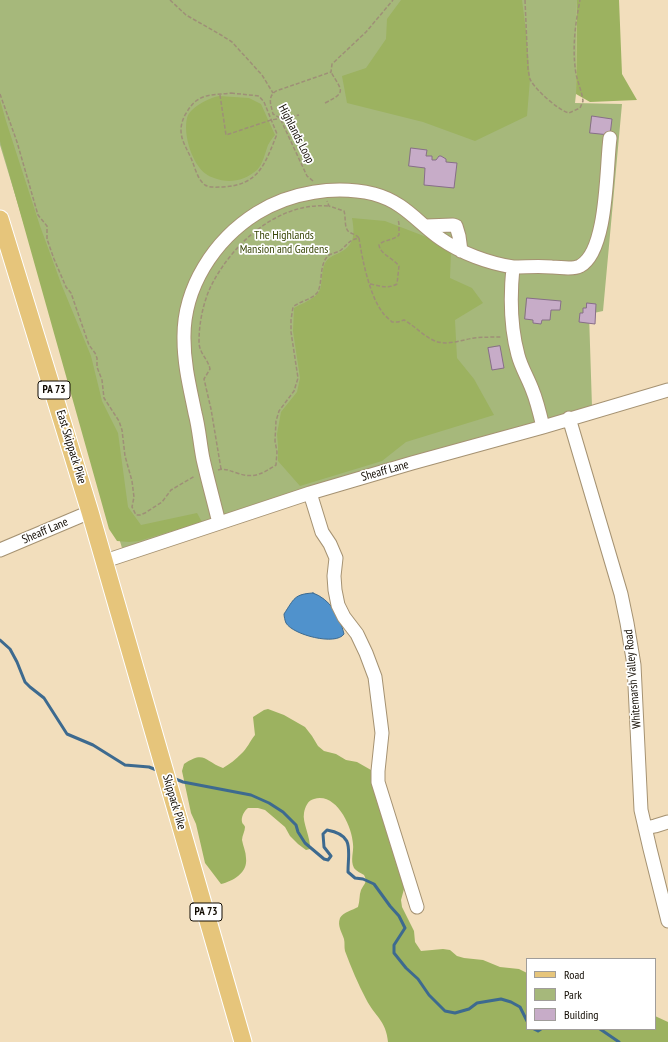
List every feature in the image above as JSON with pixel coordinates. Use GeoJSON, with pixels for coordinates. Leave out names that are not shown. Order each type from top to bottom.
{"type":"FeatureCollection","features":[{"type":"Feature","properties":{"kind":"main road","name":"East Skippack Pike"},"geometry":{"type":"LineString","coordinates":[[0,219],[105,561]]}},
{"type":"Feature","properties":{"kind":"main road","name":"Skippack Pike"},"geometry":{"type":"LineString","coordinates":[[105,561],[243,1042]]}},
{"type":"Feature","properties":{"kind":"street"},"geometry":{"type":"LineString","coordinates":[[219,523],[203,459],[196,414],[187,380],[184,339],[186,310],[191,295],[206,263],[226,237],[241,224],[267,206],[283,200],[313,192],[355,191],[382,196],[409,211],[442,239],[461,250],[501,265],[513,267],[552,266],[570,268],[579,266],[586,260],[597,239],[602,219],[610,138]]}},
{"type":"Feature","properties":{"kind":"street"},"geometry":{"type":"LineString","coordinates":[[426,226],[456,226],[461,250]]}},
{"type":"Feature","properties":{"kind":"street"},"geometry":{"type":"LineString","coordinates":[[513,267],[511,302],[514,336],[518,357],[532,389],[543,427]]}},
{"type":"Feature","properties":{"kind":"street","name":"Sheaff Lane"},"geometry":{"type":"LineString","coordinates":[[105,561],[310,493],[668,390]]}},
{"type":"Feature","properties":{"kind":"street","name":"Whitemarsh Valley Road"},"geometry":{"type":"LineString","coordinates":[[569,418],[621,594],[627,622],[634,665],[641,810],[668,921]]}},
{"type":"Feature","properties":{"kind":"street"},"geometry":{"type":"LineString","coordinates":[[310,493],[322,532],[330,544],[336,558],[334,576],[338,605],[344,617],[358,634],[375,677],[382,732],[378,782],[417,907]]}},
{"type":"Feature","properties":{"kind":"street","name":"Sheaff Lane"},"geometry":{"type":"LineString","coordinates":[[0,550],[90,512]]}},
{"type":"Feature","properties":{"kind":"street"},"geometry":{"type":"LineString","coordinates":[[645,828],[668,822]]}},
{"type":"Feature","properties":{"kind":"path"},"geometry":{"type":"LineString","coordinates":[[170,0],[186,16],[232,42],[262,75],[273,93]]}},
{"type":"Feature","properties":{"kind":"path"},"geometry":{"type":"LineString","coordinates":[[325,103],[338,97],[341,89],[340,84],[331,72],[332,64],[366,32],[393,0]]}},
{"type":"Feature","properties":{"kind":"path"},"geometry":{"type":"LineString","coordinates":[[525,0],[528,69],[530,80],[543,95],[564,111],[569,113],[580,108],[583,101],[576,76],[574,53],[576,18],[580,0]]}},
{"type":"Feature","properties":{"kind":"path","name":"Highlands Loop"},"geometry":{"type":"LineString","coordinates":[[325,191],[308,176],[280,118],[274,114],[270,99],[276,91],[331,72]]}},
{"type":"Feature","properties":{"kind":"path"},"geometry":{"type":"LineString","coordinates":[[231,93],[259,96],[264,102],[271,120],[277,134],[264,165],[256,176],[244,183],[231,187],[214,188],[206,186],[200,180],[181,136],[181,127],[189,108],[196,100],[208,95],[231,93]]}},
{"type":"Feature","properties":{"kind":"path"},"geometry":{"type":"LineString","coordinates":[[220,95],[226,135],[271,120],[299,115]]}},
{"type":"Feature","properties":{"kind":"path"},"geometry":{"type":"LineString","coordinates":[[369,284],[392,287],[397,284],[399,266],[389,256],[384,254],[379,245],[382,242],[396,238],[399,235],[397,214],[399,205]]}},
{"type":"Feature","properties":{"kind":"path"},"geometry":{"type":"LineString","coordinates":[[221,469],[211,409],[204,379],[210,370],[209,364],[202,354],[199,344],[202,313],[211,286],[235,251],[262,227],[279,217],[296,210],[310,206],[329,206]]}},
{"type":"Feature","properties":{"kind":"path"},"geometry":{"type":"LineString","coordinates":[[359,238],[363,265],[369,284],[378,306],[392,322],[404,320],[436,342],[450,343],[480,338],[514,336]]}},
{"type":"Feature","properties":{"kind":"green space","name":"The Highlands Mansion and Gardens"},"geometry":{"type":"Polygon","coordinates":[[[0,0],[577,0],[575,103],[622,104],[603,311],[589,314],[592,407],[318,487],[122,548],[0,145],[0,0]]]}},
{"type":"Feature","properties":{"kind":"green space"},"geometry":{"type":"Polygon","coordinates":[[[401,0],[522,0],[530,79],[527,116],[475,141],[423,122],[347,103],[342,76],[366,68],[386,39],[387,19],[401,0]]]}},
{"type":"Feature","properties":{"kind":"green space"},"geometry":{"type":"Polygon","coordinates":[[[577,0],[619,0],[622,74],[637,100],[590,102],[576,94],[577,0]]]}},
{"type":"Feature","properties":{"kind":"green space"},"geometry":{"type":"Polygon","coordinates":[[[219,96],[249,98],[261,104],[275,135],[268,145],[259,168],[252,174],[242,179],[225,181],[207,175],[197,163],[190,149],[186,133],[187,118],[189,114],[200,104],[219,96]]]}},
{"type":"Feature","properties":{"kind":"green space"},"geometry":{"type":"Polygon","coordinates":[[[0,100],[40,226],[62,286],[91,356],[102,401],[118,433],[128,507],[141,525],[197,513],[202,522],[139,541],[129,542],[117,541],[109,529],[0,141],[0,100]]]}},
{"type":"Feature","properties":{"kind":"green space"},"geometry":{"type":"Polygon","coordinates":[[[352,218],[385,221],[429,238],[451,252],[450,278],[472,288],[483,303],[455,320],[457,358],[474,379],[494,415],[406,442],[382,461],[300,486],[278,461],[277,434],[281,412],[297,392],[300,378],[293,331],[294,308],[311,299],[318,293],[325,263],[329,258],[343,251],[350,244],[353,235],[352,218]]]}},
{"type":"Feature","properties":{"kind":"green space"},"geometry":{"type":"Polygon","coordinates":[[[268,709],[284,715],[305,727],[318,746],[324,751],[336,754],[346,760],[357,762],[371,770],[402,874],[404,889],[401,900],[402,907],[414,931],[415,942],[421,951],[443,949],[450,950],[457,956],[483,960],[500,967],[519,969],[526,972],[526,1030],[656,1030],[656,1016],[668,1022],[668,1042],[388,1042],[383,1023],[369,1005],[352,969],[345,951],[344,939],[339,926],[341,916],[358,907],[360,892],[366,879],[364,875],[354,868],[352,862],[353,844],[350,828],[336,805],[322,798],[314,799],[307,804],[304,811],[304,817],[310,849],[306,850],[290,836],[285,827],[265,810],[248,808],[244,812],[242,818],[242,822],[245,827],[242,840],[246,854],[246,863],[245,868],[239,876],[221,884],[205,863],[196,824],[191,813],[182,771],[184,764],[201,757],[223,768],[235,760],[247,747],[255,735],[253,717],[268,709]]]}},
{"type":"Feature","properties":{"kind":"water"},"geometry":{"type":"Polygon","coordinates":[[[313,593],[324,599],[333,609],[340,621],[344,634],[333,639],[315,638],[297,631],[286,623],[284,614],[295,598],[313,593]]]}},
{"type":"Feature","properties":{"kind":"building"},"geometry":{"type":"Polygon","coordinates":[[[592,116],[612,119],[610,135],[590,133],[592,116]]]}},
{"type":"Feature","properties":{"kind":"building"},"geometry":{"type":"Polygon","coordinates":[[[411,148],[427,150],[426,156],[432,156],[432,160],[436,160],[439,156],[441,156],[446,159],[446,162],[457,163],[454,188],[424,185],[425,168],[409,166],[411,148]]]}},
{"type":"Feature","properties":{"kind":"building"},"geometry":{"type":"Polygon","coordinates":[[[527,298],[561,301],[560,310],[551,310],[550,320],[542,320],[541,324],[533,323],[533,320],[525,319],[527,298]]]}},
{"type":"Feature","properties":{"kind":"building"},"geometry":{"type":"Polygon","coordinates":[[[587,303],[596,304],[595,324],[579,322],[580,313],[583,313],[583,308],[586,308],[587,303]]]}},
{"type":"Feature","properties":{"kind":"building"},"geometry":{"type":"Polygon","coordinates":[[[500,346],[504,368],[492,370],[488,348],[500,346]]]}},
{"type":"Feature","properties":{"kind":"waterway"},"geometry":{"type":"LineString","coordinates":[[0,640],[10,649],[25,682],[44,698],[67,734],[93,745],[125,765],[149,767],[159,771]]}},
{"type":"Feature","properties":{"kind":"waterway"},"geometry":{"type":"LineString","coordinates":[[173,778],[183,782],[251,795],[269,803],[283,812],[296,825],[298,832],[305,843],[324,859],[328,860],[331,856],[324,847],[323,834],[327,830],[336,832],[342,836],[346,840],[349,850],[348,872],[355,878],[363,879],[374,884],[399,916],[405,928],[394,945],[394,953],[406,968],[418,979],[429,995],[445,1011],[455,1013],[469,1009],[477,1003],[501,999],[520,1007],[526,1019]]}},
{"type":"Feature","properties":{"kind":"waterway"},"geometry":{"type":"LineString","coordinates":[[536,1030],[540,1030]]}},
{"type":"Feature","properties":{"kind":"waterway"},"geometry":{"type":"LineString","coordinates":[[601,1030],[619,1042]]}}]}
